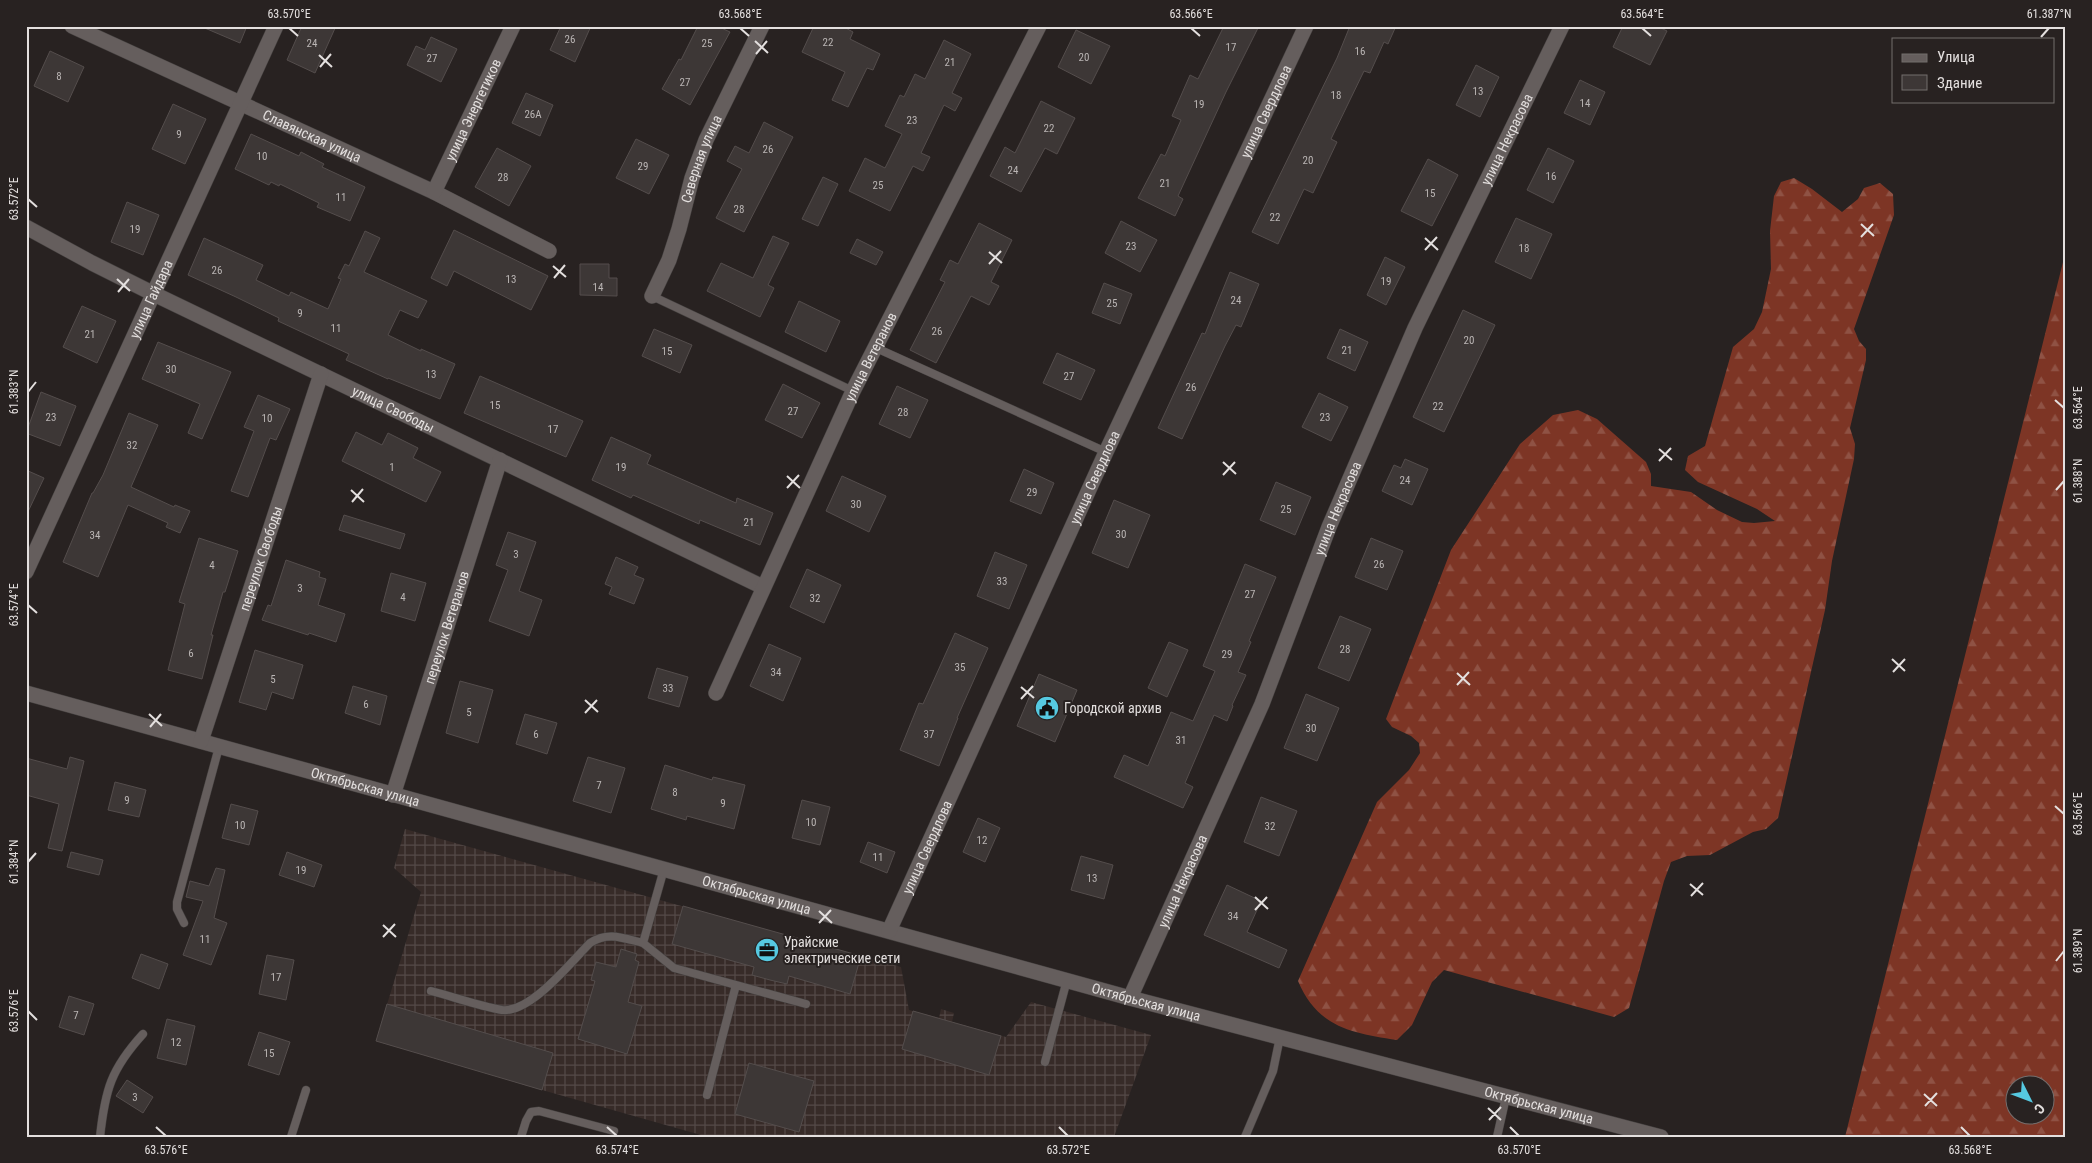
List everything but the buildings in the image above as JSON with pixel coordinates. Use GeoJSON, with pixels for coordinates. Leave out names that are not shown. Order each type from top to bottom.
{"type":"FeatureCollection","features":[{"type":"Feature","properties":{"kind":"street","name":"Славянская улица"},"geometry":{"type":"LineString","coordinates":[[72,26],[434,192],[549,251]]}},
{"type":"Feature","properties":{"kind":"street","name":"улица Гайдара"},"geometry":{"type":"LineString","coordinates":[[26,572],[242,104],[276,26]]}},
{"type":"Feature","properties":{"kind":"street","name":"улица Энергетиков"},"geometry":{"type":"LineString","coordinates":[[434,192],[513,26]]}},
{"type":"Feature","properties":{"kind":"street","name":"Северная улица"},"geometry":{"type":"LineString","coordinates":[[652,296],[669,260],[680,229],[692,178],[706,140],[762,26]]}},
{"type":"Feature","properties":{"kind":"street","name":"улица Ветеранов"},"geometry":{"type":"LineString","coordinates":[[716,693],[874,347],[1039,26]]}},
{"type":"Feature","properties":{"kind":"street","name":"улица Свердлова"},"geometry":{"type":"LineString","coordinates":[[889,931],[1106,452],[1306,26]]}},
{"type":"Feature","properties":{"kind":"street","name":"улица Некрасова"},"geometry":{"type":"LineString","coordinates":[[1130,998],[1262,704],[1329,527],[1415,328],[1562,26]]}},
{"type":"Feature","properties":{"kind":"street","name":"улица Свободы"},"geometry":{"type":"LineString","coordinates":[[26,227],[154,294],[763,587]]}},
{"type":"Feature","properties":{"kind":"street","name":"переулок Свободы"},"geometry":{"type":"LineString","coordinates":[[201,741],[321,374]]}},
{"type":"Feature","properties":{"kind":"street","name":"переулок Ветеранов"},"geometry":{"type":"LineString","coordinates":[[393,794],[500,460]]}},
{"type":"Feature","properties":{"kind":"street","name":"Октябрьская улица"},"geometry":{"type":"LineString","coordinates":[[26,694],[1130,998],[1662,1137]]}},
{"type":"Feature","properties":{"kind":"lane"},"geometry":{"type":"LineString","coordinates":[[652,296],[853,391]]}},
{"type":"Feature","properties":{"kind":"lane"},"geometry":{"type":"LineString","coordinates":[[874,347],[1106,452]]}},
{"type":"Feature","properties":{"kind":"lane"},"geometry":{"type":"LineString","coordinates":[[184,923],[177,909],[177,902],[219,747]]}},
{"type":"Feature","properties":{"kind":"lane"},"geometry":{"type":"LineString","coordinates":[[643,943],[664,869]]}},
{"type":"Feature","properties":{"kind":"lane"},"geometry":{"type":"LineString","coordinates":[[431,991],[504,1010],[518,1008],[534,999],[590,943],[598,937],[611,935],[643,943],[674,968],[806,1004]]}},
{"type":"Feature","properties":{"kind":"lane"},"geometry":{"type":"LineString","coordinates":[[1045,1062],[1067,980]]}},
{"type":"Feature","properties":{"kind":"lane"},"geometry":{"type":"LineString","coordinates":[[707,1095],[736,985]]}},
{"type":"Feature","properties":{"kind":"lane"},"geometry":{"type":"LineString","coordinates":[[100,1137],[107,1094],[112,1078],[125,1053],[143,1034]]}},
{"type":"Feature","properties":{"kind":"lane"},"geometry":{"type":"LineString","coordinates":[[1245,1137],[1273,1072],[1280,1038]]}},
{"type":"Feature","properties":{"kind":"lane"},"geometry":{"type":"LineString","coordinates":[[292,1137],[306,1090]]}},
{"type":"Feature","properties":{"kind":"lane"},"geometry":{"type":"LineString","coordinates":[[1497,1137],[1506,1097]]}},
{"type":"Feature","properties":{"kind":"lane"},"geometry":{"type":"LineString","coordinates":[[521,1137],[531,1112],[539,1111],[614,1131]]}},
{"type":"Feature","properties":{"kind":"shaded area"},"geometry":{"type":"Polygon","coordinates":[[[405,829],[901,967],[909,1010],[939,1018],[941,1009],[954,1013],[952,1022],[1006,1037],[1031,1002],[1151,1035],[1114,1137],[708,1137],[376,1041],[421,892],[394,868],[405,829]]]}},
{"type":"Feature","properties":{"kind":"green space"},"geometry":{"type":"Polygon","coordinates":[[[1794,178],[1842,212],[1858,199],[1864,188],[1880,183],[1893,194],[1894,215],[1854,329],[1859,341],[1866,349],[1866,360],[1850,428],[1855,444],[1854,459],[1832,561],[1825,610],[1778,818],[1766,829],[1753,832],[1710,855],[1687,856],[1671,862],[1629,1008],[1614,1017],[1444,970],[1432,982],[1412,1025],[1397,1040],[1351,1031],[1338,1026],[1316,1009],[1306,997],[1298,981],[1377,802],[1409,770],[1420,753],[1419,743],[1411,736],[1392,727],[1386,719],[1451,550],[1520,444],[1553,415],[1578,410],[1597,419],[1646,462],[1651,474],[1651,486],[1691,492],[1717,510],[1742,522],[1775,521],[1757,509],[1698,482],[1685,470],[1688,456],[1705,446],[1733,347],[1754,329],[1762,312],[1771,269],[1770,231],[1774,196],[1781,182],[1794,178]]]}},
{"type":"Feature","properties":{"kind":"green space"},"geometry":{"type":"Polygon","coordinates":[[[2066,250],[2066,1137],[1845,1137],[2066,250]]]}},
{"type":"Feature","properties":{"kind":"place","name":"Городской архив"},"geometry":{"type":"Point","coordinates":[1047,708]}},
{"type":"Feature","properties":{"kind":"place","name":"Урайские электрические сети"},"geometry":{"type":"Point","coordinates":[767,950]}}]}
